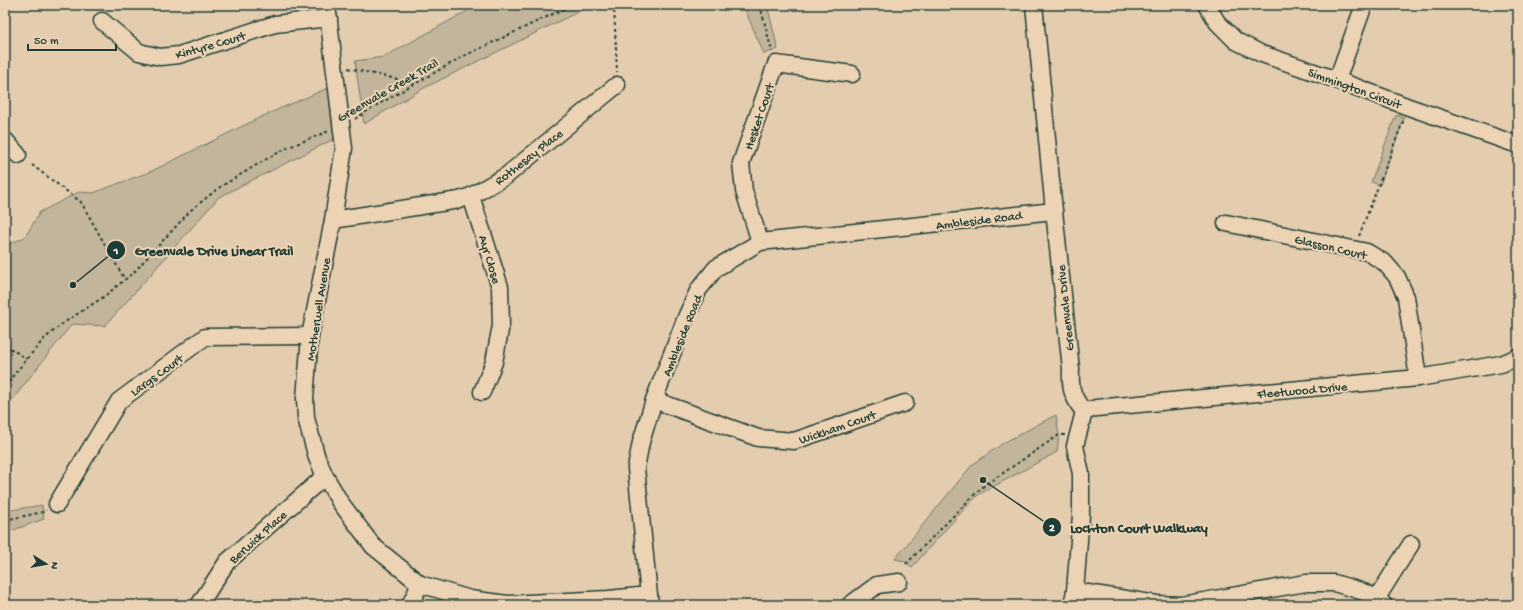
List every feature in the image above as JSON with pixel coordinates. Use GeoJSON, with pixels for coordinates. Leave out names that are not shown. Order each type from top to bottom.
{"type":"FeatureCollection","features":[{"type":"Feature","properties":{"kind":"street","name":"Greenvale Drive"},"geometry":{"type":"LineString","coordinates":[[1034,5],[1071,369],[1070,388],[1076,401],[1084,412]]}},
{"type":"Feature","properties":{"kind":"street","name":"Simmington Circuit"},"geometry":{"type":"LineString","coordinates":[[1207,5],[1217,22],[1236,41],[1262,54],[1518,145]]}},
{"type":"Feature","properties":{"kind":"street"},"geometry":{"type":"LineString","coordinates":[[1337,80],[1364,5]]}},
{"type":"Feature","properties":{"kind":"street","name":"Kintyre Court"},"geometry":{"type":"LineString","coordinates":[[102,21],[139,52],[160,56],[179,55],[275,24],[328,11]]}},
{"type":"Feature","properties":{"kind":"street","name":"Motherwell Avenue"},"geometry":{"type":"LineString","coordinates":[[328,11],[344,148],[333,220],[310,336],[305,398],[306,418],[317,458],[340,502],[374,546],[420,584],[470,598],[507,604],[608,598],[650,600]]}},
{"type":"Feature","properties":{"kind":"street"},"geometry":{"type":"LineString","coordinates":[[776,64],[852,74]]}},
{"type":"Feature","properties":{"kind":"street","name":"Hesket Court"},"geometry":{"type":"LineString","coordinates":[[760,242],[744,191],[741,163],[776,64]]}},
{"type":"Feature","properties":{"kind":"street","name":"Rothesay Place"},"geometry":{"type":"LineString","coordinates":[[333,220],[459,200],[471,196],[506,176],[617,85]]}},
{"type":"Feature","properties":{"kind":"street"},"geometry":{"type":"LineString","coordinates":[[5,140],[18,155]]}},
{"type":"Feature","properties":{"kind":"street","name":"Ayr Close"},"geometry":{"type":"LineString","coordinates":[[471,196],[500,287],[501,325],[494,362],[482,392]]}},
{"type":"Feature","properties":{"kind":"street","name":"Ambleside Road"},"geometry":{"type":"LineString","coordinates":[[650,600],[636,468],[640,442],[654,400],[687,315],[699,289],[716,268],[760,242],[1054,210]]}},
{"type":"Feature","properties":{"kind":"street","name":"Glasson Court"},"geometry":{"type":"LineString","coordinates":[[1226,223],[1367,252],[1385,263],[1397,277],[1406,297],[1418,378]]}},
{"type":"Feature","properties":{"kind":"street","name":"Largs Court"},"geometry":{"type":"LineString","coordinates":[[57,504],[119,401],[206,337],[310,336]]}},
{"type":"Feature","properties":{"kind":"street","name":"Fleetwood Drive"},"geometry":{"type":"LineString","coordinates":[[1084,412],[1096,408],[1418,378],[1501,364],[1518,357]]}},
{"type":"Feature","properties":{"kind":"street","name":"Wickham Court"},"geometry":{"type":"LineString","coordinates":[[654,400],[758,438],[794,441],[905,403]]}},
{"type":"Feature","properties":{"kind":"street"},"geometry":{"type":"LineString","coordinates":[[1084,412],[1075,446],[1081,474],[1081,515],[1073,598],[1181,605],[1231,600],[1306,583],[1334,583],[1361,591],[1380,601],[1411,544]]}},
{"type":"Feature","properties":{"kind":"street","name":"Berwick Place"},"geometry":{"type":"LineString","coordinates":[[199,605],[227,562],[326,476]]}},
{"type":"Feature","properties":{"kind":"street"},"geometry":{"type":"LineString","coordinates":[[850,605],[877,586],[899,582]]}},
{"type":"Feature","properties":{"kind":"street"},"geometry":{"type":"LineString","coordinates":[[410,605],[420,584]]}},
{"type":"Feature","properties":{"kind":"path","name":"Greenvale Creek Trail"},"geometry":{"type":"LineString","coordinates":[[5,387],[15,372],[44,339],[62,324],[105,296],[125,280],[191,210],[220,188],[270,156],[289,146],[342,127],[372,108],[464,56],[572,5]]}},
{"type":"Feature","properties":{"kind":"path"},"geometry":{"type":"LineString","coordinates":[[614,5],[617,85]]}},
{"type":"Feature","properties":{"kind":"path"},"geometry":{"type":"LineString","coordinates":[[760,5],[776,64]]}},
{"type":"Feature","properties":{"kind":"path"},"geometry":{"type":"LineString","coordinates":[[334,66],[415,83]]}},
{"type":"Feature","properties":{"kind":"path"},"geometry":{"type":"LineString","coordinates":[[1350,249],[1360,235],[1404,118],[1406,106]]}},
{"type":"Feature","properties":{"kind":"path"},"geometry":{"type":"LineString","coordinates":[[32,165],[81,202],[125,280]]}},
{"type":"Feature","properties":{"kind":"path"},"geometry":{"type":"LineString","coordinates":[[5,345],[27,359]]}},
{"type":"Feature","properties":{"kind":"path"},"geometry":{"type":"LineString","coordinates":[[906,564],[981,488],[1059,435],[1068,434]]}},
{"type":"Feature","properties":{"kind":"path"},"geometry":{"type":"LineString","coordinates":[[5,520],[43,512],[57,504]]}},
{"type":"Feature","properties":{"kind":"shaded area"},"geometry":{"type":"Polygon","coordinates":[[[478,5],[592,5],[422,89],[364,124],[355,61],[384,57],[478,5]]]}},
{"type":"Feature","properties":{"kind":"shaded area"},"geometry":{"type":"Polygon","coordinates":[[[743,5],[767,5],[778,49],[764,54],[743,5]]]}},
{"type":"Feature","properties":{"kind":"shaded area"},"geometry":{"type":"Polygon","coordinates":[[[328,88],[334,139],[219,197],[105,326],[72,324],[5,409],[5,246],[25,237],[40,212],[79,192],[93,193],[152,171],[263,116],[328,88]]]}},
{"type":"Feature","properties":{"kind":"shaded area"},"geometry":{"type":"Polygon","coordinates":[[[1396,115],[1404,118],[1380,185],[1371,182],[1396,115]]]}},
{"type":"Feature","properties":{"kind":"shaded area"},"geometry":{"type":"Polygon","coordinates":[[[1056,415],[1059,435],[1057,452],[978,495],[912,567],[904,561],[895,559],[972,465],[1005,442],[1056,415]]]}},
{"type":"Feature","properties":{"kind":"shaded area"},"geometry":{"type":"Polygon","coordinates":[[[42,505],[44,519],[5,533],[5,511],[42,505]]]}},
{"type":"Feature","properties":{"kind":"place","name":"Greenvale Drive Linear Trail"},"geometry":{"type":"Point","coordinates":[73,285]}},
{"type":"Feature","properties":{"kind":"place","name":"Lochton Court Walkway"},"geometry":{"type":"Point","coordinates":[983,480]}}]}
